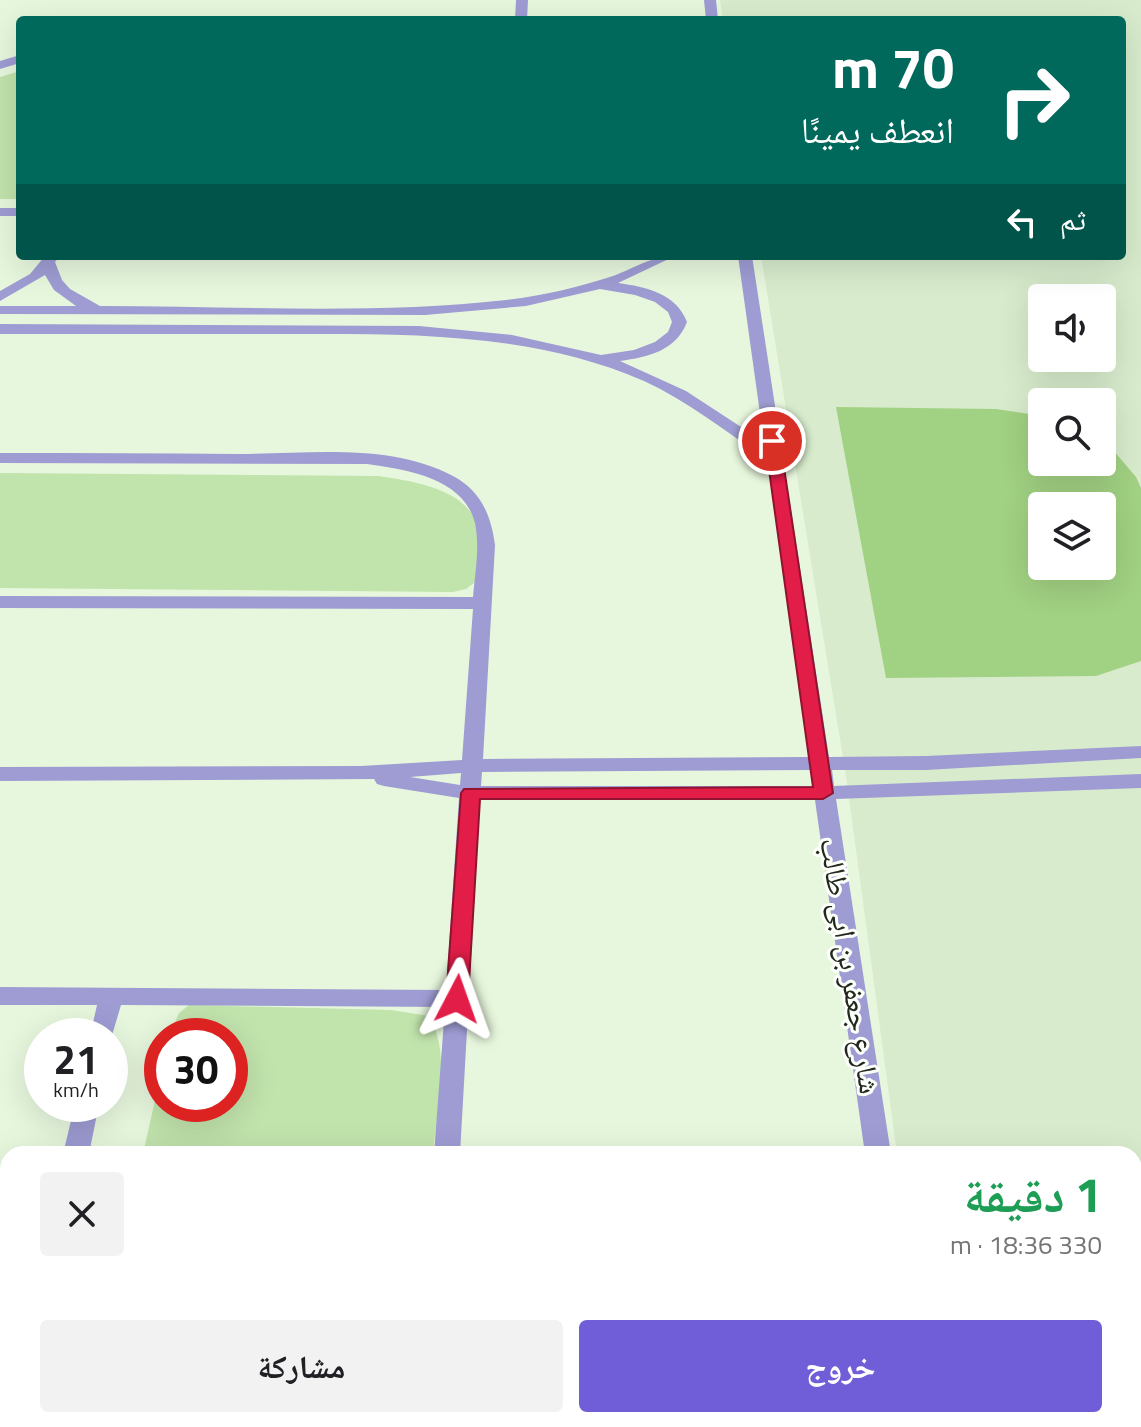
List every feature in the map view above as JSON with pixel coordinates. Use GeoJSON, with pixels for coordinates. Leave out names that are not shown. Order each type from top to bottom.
{"type":"FeatureCollection","features":[{"type":"Feature","properties":{"kind":"street"},"geometry":{"type":"LineString","coordinates":[[0,297],[35,277],[51,260]]}},
{"type":"Feature","properties":{"kind":"street"},"geometry":{"type":"LineString","coordinates":[[51,260],[51,277],[60,289],[99,310]]}},
{"type":"Feature","properties":{"kind":"street"},"geometry":{"type":"LineString","coordinates":[[0,310],[347,311],[496,305],[550,297],[599,285],[661,260]]}},
{"type":"Feature","properties":{"kind":"street","name":"شارع جعفر بن ابى طالب"},"geometry":{"type":"LineString","coordinates":[[746,260],[877,1146]]}},
{"type":"Feature","properties":{"kind":"street"},"geometry":{"type":"LineString","coordinates":[[599,285],[656,295],[669,303],[681,321],[679,331],[672,340],[659,348],[642,354],[600,359]]}},
{"type":"Feature","properties":{"kind":"street"},"geometry":{"type":"LineString","coordinates":[[344,329],[347,311]]}},
{"type":"Feature","properties":{"kind":"street"},"geometry":{"type":"LineString","coordinates":[[0,329],[440,330],[496,336],[600,359],[648,378],[691,400],[775,457]]}},
{"type":"Feature","properties":{"kind":"street"},"geometry":{"type":"LineString","coordinates":[[0,458],[367,459],[412,467],[459,487],[477,504],[487,524],[448,1146]]}},
{"type":"Feature","properties":{"kind":"street"},"geometry":{"type":"LineString","coordinates":[[0,602],[483,603]]}},
{"type":"Feature","properties":{"kind":"street"},"geometry":{"type":"LineString","coordinates":[[0,774],[361,773],[472,766],[819,765],[1049,759],[1141,752]]}},
{"type":"Feature","properties":{"kind":"street"},"geometry":{"type":"LineString","coordinates":[[361,773],[470,793],[823,793],[1141,781]]}},
{"type":"Feature","properties":{"kind":"street"},"geometry":{"type":"LineString","coordinates":[[0,996],[457,999]]}},
{"type":"Feature","properties":{"kind":"street"},"geometry":{"type":"LineString","coordinates":[[106,1018],[111,997]]}},
{"type":"Feature","properties":{"kind":"street"},"geometry":{"type":"LineString","coordinates":[[78,1146],[83,1122]]}},
{"type":"Feature","properties":{"kind":"shaded area"},"geometry":{"type":"Polygon","coordinates":[[[720,0],[1141,0],[1141,1146],[896,1146],[846,776],[762,260],[1126,260],[1126,16],[722,16],[720,0]]]}},
{"type":"Feature","properties":{"kind":"green space"},"geometry":{"type":"Polygon","coordinates":[[[16,72],[16,199],[0,199],[0,77],[16,72]]]}},
{"type":"Feature","properties":{"kind":"green space"},"geometry":{"type":"Polygon","coordinates":[[[0,473],[379,476],[410,481],[441,491],[467,508],[480,536],[478,580],[466,589],[453,592],[0,588],[0,473]]]}},
{"type":"Feature","properties":{"kind":"green space"},"geometry":{"type":"Polygon","coordinates":[[[189,1005],[391,1010],[429,1016],[436,1031],[441,1065],[434,1146],[145,1146],[150,1122],[248,1122],[248,1018],[177,1018],[189,1005]]]}},
{"type":"Feature","properties":{"kind":"building"},"geometry":{"type":"Polygon","coordinates":[[[836,407],[996,409],[1028,414],[1028,476],[1116,476],[1116,453],[1136,477],[1141,488],[1141,661],[1096,676],[886,678],[836,407]]]}},
{"type":"Feature","properties":{"kind":"route"},"geometry":{"type":"LineString","coordinates":[[457,999],[470,793],[823,793],[772,441]]}}]}
